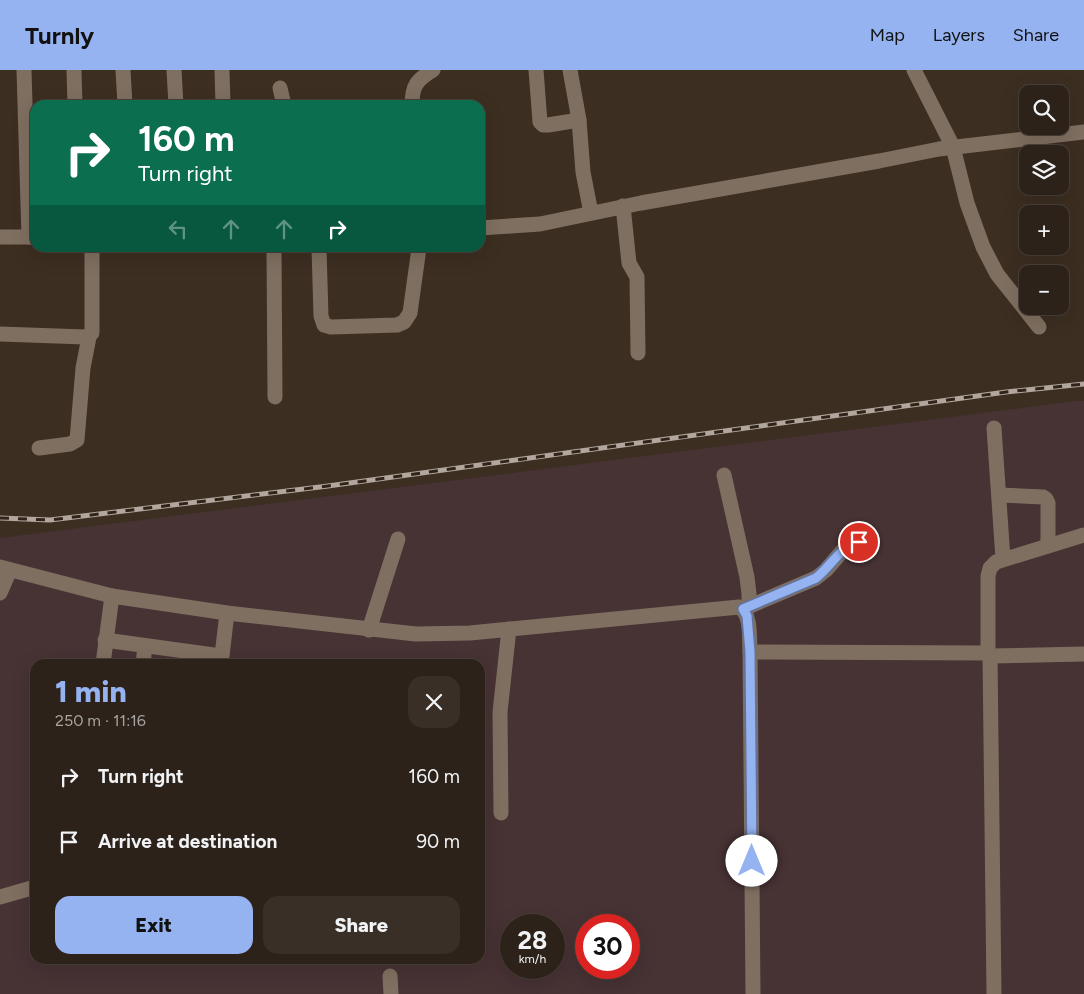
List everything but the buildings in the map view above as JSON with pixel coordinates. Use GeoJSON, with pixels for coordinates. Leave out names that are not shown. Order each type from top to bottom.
{"type":"FeatureCollection","features":[{"type":"Feature","properties":{"kind":"street"},"geometry":{"type":"LineString","coordinates":[[24,70],[30,195]]}},
{"type":"Feature","properties":{"kind":"street"},"geometry":{"type":"LineString","coordinates":[[74,70],[75,100]]}},
{"type":"Feature","properties":{"kind":"street"},"geometry":{"type":"LineString","coordinates":[[124,70],[125,100]]}},
{"type":"Feature","properties":{"kind":"street"},"geometry":{"type":"LineString","coordinates":[[174,70],[176,100]]}},
{"type":"Feature","properties":{"kind":"street"},"geometry":{"type":"LineString","coordinates":[[222,70],[223,100]]}},
{"type":"Feature","properties":{"kind":"street"},"geometry":{"type":"LineString","coordinates":[[413,100],[414,86],[423,76],[434,70]]}},
{"type":"Feature","properties":{"kind":"street"},"geometry":{"type":"LineString","coordinates":[[536,70],[540,122],[542,125],[579,120]]}},
{"type":"Feature","properties":{"kind":"street"},"geometry":{"type":"LineString","coordinates":[[570,70],[579,120],[582,164],[591,213]]}},
{"type":"Feature","properties":{"kind":"street"},"geometry":{"type":"LineString","coordinates":[[914,70],[952,147],[967,203],[983,247],[997,274],[1039,328]]}},
{"type":"Feature","properties":{"kind":"street"},"geometry":{"type":"LineString","coordinates":[[280,88],[283,100]]}},
{"type":"Feature","properties":{"kind":"street"},"geometry":{"type":"LineString","coordinates":[[485,228],[540,224],[623,206],[952,147],[1084,132]]}},
{"type":"Feature","properties":{"kind":"street"},"geometry":{"type":"LineString","coordinates":[[623,206],[629,263],[637,281],[638,353]]}},
{"type":"Feature","properties":{"kind":"street"},"geometry":{"type":"LineString","coordinates":[[0,237],[30,237]]}},
{"type":"Feature","properties":{"kind":"street"},"geometry":{"type":"LineString","coordinates":[[39,448],[70,444],[77,440],[83,368],[88,336],[92,333],[92,252]]}},
{"type":"Feature","properties":{"kind":"street"},"geometry":{"type":"LineString","coordinates":[[274,252],[275,397]]}},
{"type":"Feature","properties":{"kind":"street"},"geometry":{"type":"LineString","coordinates":[[319,252],[321,316],[324,325],[331,327],[392,326],[404,322],[410,313],[418,252]]}},
{"type":"Feature","properties":{"kind":"street"},"geometry":{"type":"LineString","coordinates":[[0,334],[88,336]]}},
{"type":"Feature","properties":{"kind":"street"},"geometry":{"type":"LineString","coordinates":[[994,428],[1003,559]]}},
{"type":"Feature","properties":{"kind":"street"},"geometry":{"type":"LineString","coordinates":[[724,475],[749,594],[746,608],[750,652],[753,994]]}},
{"type":"Feature","properties":{"kind":"street"},"geometry":{"type":"LineString","coordinates":[[999,495],[1043,497],[1046,499],[1048,503],[1048,546]]}},
{"type":"Feature","properties":{"kind":"street"},"geometry":{"type":"LineString","coordinates":[[994,994],[988,576],[990,568],[996,562],[1003,559],[1084,535]]}},
{"type":"Feature","properties":{"kind":"street"},"geometry":{"type":"LineString","coordinates":[[369,630],[398,539]]}},
{"type":"Feature","properties":{"kind":"street"},"geometry":{"type":"LineString","coordinates":[[0,593],[5,568],[112,596],[226,613],[416,634],[470,633],[736,606],[746,608],[816,578],[826,570],[845,548],[869,539]]}},
{"type":"Feature","properties":{"kind":"street"},"geometry":{"type":"LineString","coordinates":[[103,659],[112,596]]}},
{"type":"Feature","properties":{"kind":"street"},"geometry":{"type":"LineString","coordinates":[[221,659],[226,613]]}},
{"type":"Feature","properties":{"kind":"street"},"geometry":{"type":"LineString","coordinates":[[501,813],[500,712],[509,629]]}},
{"type":"Feature","properties":{"kind":"street"},"geometry":{"type":"LineString","coordinates":[[106,640],[145,646],[182,657],[208,659]]}},
{"type":"Feature","properties":{"kind":"street"},"geometry":{"type":"LineString","coordinates":[[144,659],[145,646]]}},
{"type":"Feature","properties":{"kind":"street"},"geometry":{"type":"LineString","coordinates":[[750,652],[989,655],[1084,654]]}},
{"type":"Feature","properties":{"kind":"street"},"geometry":{"type":"LineString","coordinates":[[0,898],[30,889]]}},
{"type":"Feature","properties":{"kind":"street"},"geometry":{"type":"LineString","coordinates":[[390,976],[391,994]]}},
{"type":"Feature","properties":{"kind":"shaded area"},"geometry":{"type":"Polygon","coordinates":[[[1084,401],[1084,994],[0,994],[0,538],[1084,401]]]}},
{"type":"Feature","properties":{"kind":"railway"},"geometry":{"type":"LineString","coordinates":[[0,518],[50,520],[328,486],[1006,392],[1084,384]]}},
{"type":"Feature","properties":{"kind":"route"},"geometry":{"type":"LineString","coordinates":[[752,861],[750,652],[747,616],[743,609],[816,578],[826,570],[845,548],[859,542]]}}]}
